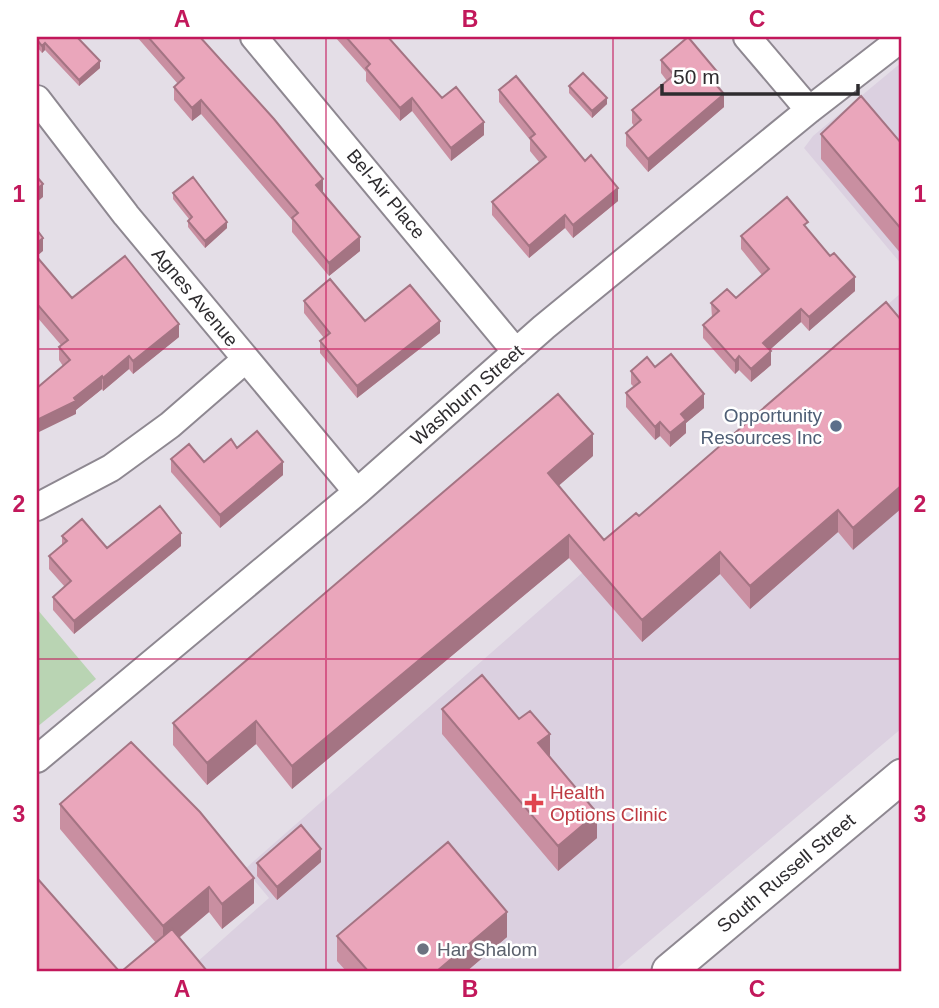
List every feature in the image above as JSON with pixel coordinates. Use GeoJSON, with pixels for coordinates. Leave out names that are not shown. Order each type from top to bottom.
{"type":"FeatureCollection","features":[{"type":"Feature","properties":{"kind":"main road","name":"South Russell Street"},"geometry":{"type":"LineString","coordinates":[[669,971],[902,776]]}},
{"type":"Feature","properties":{"kind":"street","name":"Bel-Air Place"},"geometry":{"type":"LineString","coordinates":[[254,37],[516,352]]}},
{"type":"Feature","properties":{"kind":"street"},"geometry":{"type":"LineString","coordinates":[[747,37],[809,110]]}},
{"type":"Feature","properties":{"kind":"street","name":"Washburn Street"},"geometry":{"type":"LineString","coordinates":[[37,759],[357,492],[516,352],[809,110],[902,38]]}},
{"type":"Feature","properties":{"kind":"street","name":"Agnes Avenue"},"geometry":{"type":"LineString","coordinates":[[37,99],[126,215],[357,492]]}},
{"type":"Feature","properties":{"kind":"street"},"geometry":{"type":"LineString","coordinates":[[37,507],[111,468],[170,425],[246,359]]}},
{"type":"Feature","properties":{"kind":"shaded area"},"geometry":{"type":"Polygon","coordinates":[[[902,62],[902,265],[804,148],[813,136],[902,62]]]}},
{"type":"Feature","properties":{"kind":"shaded area"},"geometry":{"type":"Polygon","coordinates":[[[902,292],[902,728],[614,971],[195,971],[196,963],[269,898],[245,869],[902,292]]]}},
{"type":"Feature","properties":{"kind":"green space"},"geometry":{"type":"Polygon","coordinates":[[[37,609],[96,679],[37,727],[37,609]]]}},
{"type":"Feature","properties":{"kind":"building"},"geometry":{"type":"Polygon","coordinates":[[[37,37],[77,37],[100,61],[79,80],[45,43],[42,46],[37,37]]]}},
{"type":"Feature","properties":{"kind":"building"},"geometry":{"type":"Polygon","coordinates":[[[148,37],[200,37],[274,119],[323,179],[316,185],[360,237],[329,263],[292,218],[298,213],[201,100],[192,108],[174,87],[184,78],[148,37]]]}},
{"type":"Feature","properties":{"kind":"building"},"geometry":{"type":"Polygon","coordinates":[[[346,37],[388,37],[442,98],[456,87],[484,122],[451,148],[412,98],[400,108],[366,68],[370,64],[346,37]]]}},
{"type":"Feature","properties":{"kind":"building"},"geometry":{"type":"Polygon","coordinates":[[[688,37],[719,74],[712,80],[724,94],[648,159],[626,133],[641,120],[632,110],[674,75],[661,60],[688,37]]]}},
{"type":"Feature","properties":{"kind":"building"},"geometry":{"type":"Polygon","coordinates":[[[583,73],[607,98],[592,111],[569,86],[583,73]]]}},
{"type":"Feature","properties":{"kind":"building"},"geometry":{"type":"Polygon","coordinates":[[[516,76],[585,161],[591,155],[618,188],[573,225],[565,215],[529,246],[492,202],[546,157],[530,138],[535,134],[499,90],[516,76]]]}},
{"type":"Feature","properties":{"kind":"building"},"geometry":{"type":"Polygon","coordinates":[[[861,96],[902,144],[902,230],[821,134],[861,96]]]}},
{"type":"Feature","properties":{"kind":"building"},"geometry":{"type":"Polygon","coordinates":[[[37,177],[43,184],[37,189],[37,177]]]}},
{"type":"Feature","properties":{"kind":"building"},"geometry":{"type":"Polygon","coordinates":[[[193,177],[227,222],[205,241],[188,221],[192,217],[173,193],[193,177]]]}},
{"type":"Feature","properties":{"kind":"building"},"geometry":{"type":"Polygon","coordinates":[[[787,197],[808,222],[804,225],[830,256],[834,253],[855,277],[809,317],[801,309],[763,343],[771,351],[751,369],[739,356],[735,361],[703,325],[719,311],[711,303],[727,289],[736,298],[769,269],[741,236],[787,197]]]}},
{"type":"Feature","properties":{"kind":"building"},"geometry":{"type":"Polygon","coordinates":[[[37,230],[43,238],[37,243],[37,230]]]}},
{"type":"Feature","properties":{"kind":"building"},"geometry":{"type":"Polygon","coordinates":[[[125,256],[179,324],[133,361],[129,356],[103,378],[102,376],[74,398],[76,401],[37,420],[37,388],[70,360],[59,347],[68,340],[37,304],[37,257],[72,298],[125,256]]]}},
{"type":"Feature","properties":{"kind":"building"},"geometry":{"type":"Polygon","coordinates":[[[330,279],[365,321],[410,285],[440,321],[357,386],[320,341],[330,333],[304,301],[330,279]]]}},
{"type":"Feature","properties":{"kind":"building"},"geometry":{"type":"Polygon","coordinates":[[[886,302],[902,321],[902,485],[853,528],[838,510],[750,586],[720,552],[642,620],[569,535],[292,766],[256,721],[207,763],[173,723],[558,394],[593,434],[548,473],[604,540],[636,513],[639,516],[886,302]]]}},
{"type":"Feature","properties":{"kind":"building"},"geometry":{"type":"Polygon","coordinates":[[[671,354],[704,394],[681,414],[686,420],[670,433],[660,422],[655,427],[626,393],[640,382],[631,371],[647,357],[655,367],[671,354]]]}},
{"type":"Feature","properties":{"kind":"building"},"geometry":{"type":"Polygon","coordinates":[[[257,431],[283,462],[220,515],[171,459],[189,444],[204,462],[231,439],[237,448],[257,431]]]}},
{"type":"Feature","properties":{"kind":"building"},"geometry":{"type":"Polygon","coordinates":[[[160,506],[181,533],[74,621],[53,597],[71,581],[49,556],[67,541],[62,536],[82,519],[107,548],[160,506]]]}},
{"type":"Feature","properties":{"kind":"building","name":"Health Options Clinic"},"geometry":{"type":"Polygon","coordinates":[[[482,675],[519,719],[530,711],[550,734],[538,743],[597,813],[558,846],[442,709],[482,675]]]}},
{"type":"Feature","properties":{"kind":"building"},"geometry":{"type":"Polygon","coordinates":[[[131,742],[200,812],[254,878],[222,904],[209,887],[163,926],[60,804],[131,742]]]}},
{"type":"Feature","properties":{"kind":"building"},"geometry":{"type":"Polygon","coordinates":[[[301,825],[321,849],[277,887],[257,863],[301,825]]]}},
{"type":"Feature","properties":{"kind":"building"},"geometry":{"type":"Polygon","coordinates":[[[448,842],[507,912],[437,971],[368,971],[337,936],[448,842]]]}},
{"type":"Feature","properties":{"kind":"building"},"geometry":{"type":"Polygon","coordinates":[[[37,878],[119,971],[37,971],[37,878]]]}},
{"type":"Feature","properties":{"kind":"building"},"geometry":{"type":"Polygon","coordinates":[[[172,929],[207,971],[122,971],[172,929]]]}},
{"type":"Feature","properties":{"kind":"place","name":"Opportunity Resources Inc"},"geometry":{"type":"Point","coordinates":[836,426]}},
{"type":"Feature","properties":{"kind":"place","name":"Health Options Clinic"},"geometry":{"type":"Point","coordinates":[534,803]}},
{"type":"Feature","properties":{"kind":"place","name":"Har Shalom"},"geometry":{"type":"Point","coordinates":[423,949]}}]}
